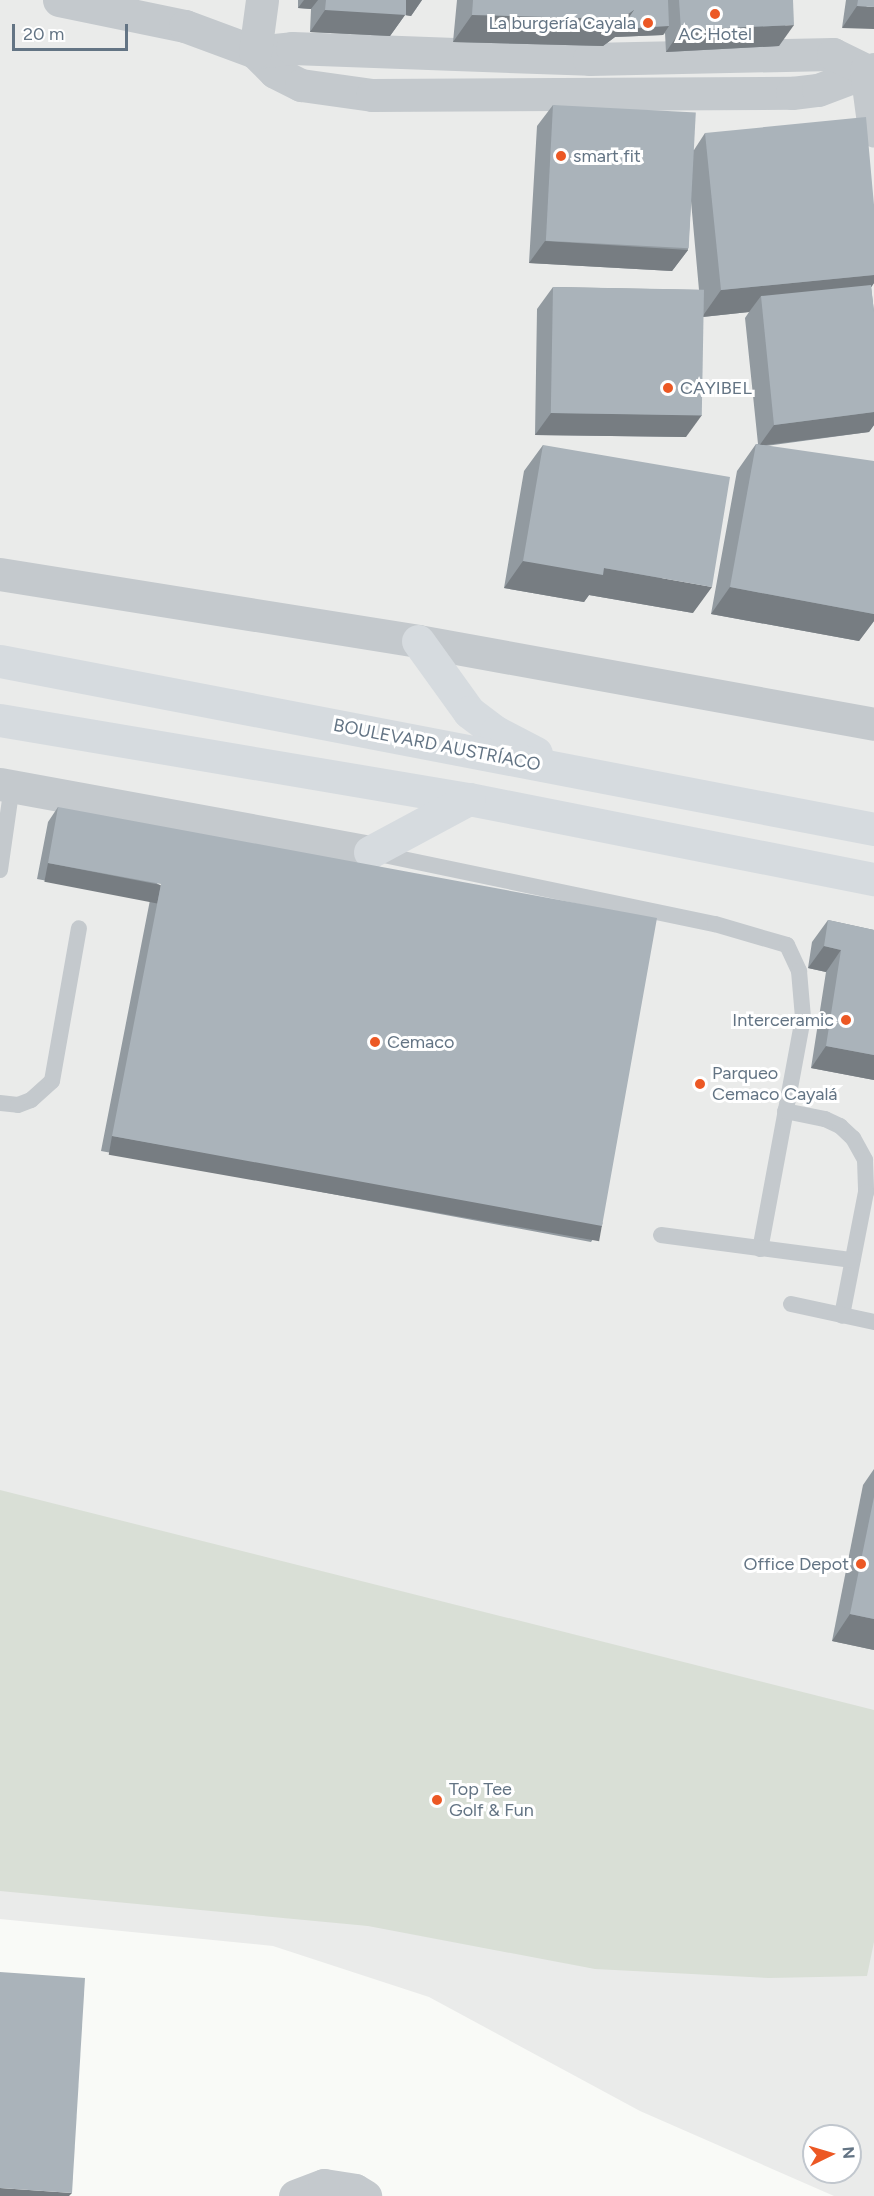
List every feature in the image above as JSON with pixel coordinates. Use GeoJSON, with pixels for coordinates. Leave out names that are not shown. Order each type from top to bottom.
{"type":"FeatureCollection","features":[{"type":"Feature","properties":{"kind":"main road"},"geometry":{"type":"LineString","coordinates":[[417,641],[470,712],[496,732],[572,771]]}},
{"type":"Feature","properties":{"kind":"main road","name":"BOULEVARD AUSTRÍACO"},"geometry":{"type":"LineString","coordinates":[[0,661],[874,829]]}},
{"type":"Feature","properties":{"kind":"main road"},"geometry":{"type":"LineString","coordinates":[[0,720],[469,799],[874,879]]}},
{"type":"Feature","properties":{"kind":"main road"},"geometry":{"type":"LineString","coordinates":[[370,852],[469,799]]}},
{"type":"Feature","properties":{"kind":"street"},"geometry":{"type":"LineString","coordinates":[[59,0],[185,26],[255,52],[275,72],[301,85],[372,95],[792,93],[818,90],[870,69]]}},
{"type":"Feature","properties":{"kind":"street"},"geometry":{"type":"LineString","coordinates":[[255,52],[262,0]]}},
{"type":"Feature","properties":{"kind":"street"},"geometry":{"type":"LineString","coordinates":[[791,21],[791,54]]}},
{"type":"Feature","properties":{"kind":"street"},"geometry":{"type":"LineString","coordinates":[[255,52],[292,48],[633,47],[833,54],[870,69]]}},
{"type":"Feature","properties":{"kind":"street"},"geometry":{"type":"LineString","coordinates":[[633,47],[636,93]]}},
{"type":"Feature","properties":{"kind":"street"},"geometry":{"type":"LineString","coordinates":[[870,69],[874,130]]}},
{"type":"Feature","properties":{"kind":"street"},"geometry":{"type":"LineString","coordinates":[[0,574],[417,641],[874,724]]}},
{"type":"Feature","properties":{"kind":"street"},"geometry":{"type":"LineString","coordinates":[[6,785],[370,852]]}},
{"type":"Feature","properties":{"kind":"street"},"geometry":{"type":"LineString","coordinates":[[295,2196],[324,2186],[355,2190],[365,2196]]}},
{"type":"Feature","properties":{"kind":"lane"},"geometry":{"type":"LineString","coordinates":[[0,870],[6,785]]}},
{"type":"Feature","properties":{"kind":"lane"},"geometry":{"type":"LineString","coordinates":[[370,852],[715,924],[787,945],[799,971],[803,1018],[760,1249]]}},
{"type":"Feature","properties":{"kind":"lane"},"geometry":{"type":"LineString","coordinates":[[0,1103],[18,1105],[31,1100],[52,1081],[79,928]]}},
{"type":"Feature","properties":{"kind":"lane"},"geometry":{"type":"LineString","coordinates":[[785,1111],[825,1119],[840,1126],[853,1138],[866,1160],[868,1178],[842,1316]]}},
{"type":"Feature","properties":{"kind":"lane"},"geometry":{"type":"LineString","coordinates":[[661,1235],[852,1260]]}},
{"type":"Feature","properties":{"kind":"lane"},"geometry":{"type":"LineString","coordinates":[[791,1304],[874,1322]]}},
{"type":"Feature","properties":{"kind":"shaded area"},"geometry":{"type":"Polygon","coordinates":[[[0,0],[874,0],[874,2196],[834,2196],[807,2184],[862,2184],[862,2124],[802,2124],[802,2182],[640,2111],[429,1997],[273,1946],[0,1919],[0,0]]]}},
{"type":"Feature","properties":{"kind":"shaded area","name":"Top Tee Golf & Fun"},"geometry":{"type":"Polygon","coordinates":[[[0,1490],[874,1710],[874,1942],[867,1976],[769,1978],[595,1969],[368,1926],[0,1891],[0,1490]]]}},
{"type":"Feature","properties":{"kind":"building"},"geometry":{"type":"Polygon","coordinates":[[[326,0],[406,0],[406,15],[325,10],[326,0]]]}},
{"type":"Feature","properties":{"kind":"building"},"geometry":{"type":"Polygon","coordinates":[[[473,0],[634,0],[634,10],[621,19],[472,15],[473,0]]]}},
{"type":"Feature","properties":{"kind":"building"},"geometry":{"type":"Polygon","coordinates":[[[634,0],[668,0],[669,26],[621,29],[634,10],[634,0]]]}},
{"type":"Feature","properties":{"kind":"building"},"geometry":{"type":"Polygon","coordinates":[[[679,0],[793,0],[794,25],[681,30],[679,0]]]}},
{"type":"Feature","properties":{"kind":"building"},"geometry":{"type":"Polygon","coordinates":[[[858,0],[874,0],[874,7],[857,6],[858,0]]]}},
{"type":"Feature","properties":{"kind":"building"},"geometry":{"type":"Polygon","coordinates":[[[553,105],[696,112],[689,248],[546,241],[553,105]]]}},
{"type":"Feature","properties":{"kind":"building"},"geometry":{"type":"Polygon","coordinates":[[[866,117],[874,205],[874,275],[721,290],[705,133],[866,117]]]}},
{"type":"Feature","properties":{"kind":"building"},"geometry":{"type":"Polygon","coordinates":[[[871,285],[874,312],[874,412],[774,425],[761,296],[871,285]]]}},
{"type":"Feature","properties":{"kind":"building"},"geometry":{"type":"Polygon","coordinates":[[[553,287],[704,290],[702,416],[551,413],[553,287]]]}},
{"type":"Feature","properties":{"kind":"building"},"geometry":{"type":"Polygon","coordinates":[[[756,444],[874,461],[874,614],[730,587],[756,444]]]}},
{"type":"Feature","properties":{"kind":"building"},"geometry":{"type":"Polygon","coordinates":[[[543,445],[730,477],[712,587],[604,568],[603,575],[523,561],[543,445]]]}},
{"type":"Feature","properties":{"kind":"building","name":"Cemaco"},"geometry":{"type":"Polygon","coordinates":[[[58,807],[657,918],[602,1226],[112,1136],[161,884],[48,863],[58,807]]]}},
{"type":"Feature","properties":{"kind":"building"},"geometry":{"type":"Polygon","coordinates":[[[828,920],[874,930],[874,1055],[826,1046],[841,950],[824,946],[828,920]]]}},
{"type":"Feature","properties":{"kind":"building"},"geometry":{"type":"Polygon","coordinates":[[[874,1497],[874,1619],[850,1614],[874,1497]]]}},
{"type":"Feature","properties":{"kind":"building"},"geometry":{"type":"Polygon","coordinates":[[[0,1972],[85,1978],[72,2193],[0,2188],[0,1972]]]}},
{"type":"Feature","properties":{"kind":"place","name":"AC Hotel"},"geometry":{"type":"Point","coordinates":[715,14]}},
{"type":"Feature","properties":{"kind":"place","name":"La burgería Cayala"},"geometry":{"type":"Point","coordinates":[648,23]}},
{"type":"Feature","properties":{"kind":"place","name":"smart fit"},"geometry":{"type":"Point","coordinates":[561,156]}},
{"type":"Feature","properties":{"kind":"place","name":"CAYIBEL"},"geometry":{"type":"Point","coordinates":[668,388]}},
{"type":"Feature","properties":{"kind":"place","name":"Interceramic"},"geometry":{"type":"Point","coordinates":[846,1020]}},
{"type":"Feature","properties":{"kind":"place","name":"Cemaco"},"geometry":{"type":"Point","coordinates":[375,1042]}},
{"type":"Feature","properties":{"kind":"place","name":"Parqueo Cemaco Cayalá"},"geometry":{"type":"Point","coordinates":[700,1084]}},
{"type":"Feature","properties":{"kind":"place","name":"Office Depot"},"geometry":{"type":"Point","coordinates":[861,1564]}},
{"type":"Feature","properties":{"kind":"place","name":"Top Tee Golf & Fun"},"geometry":{"type":"Point","coordinates":[437,1800]}}]}
